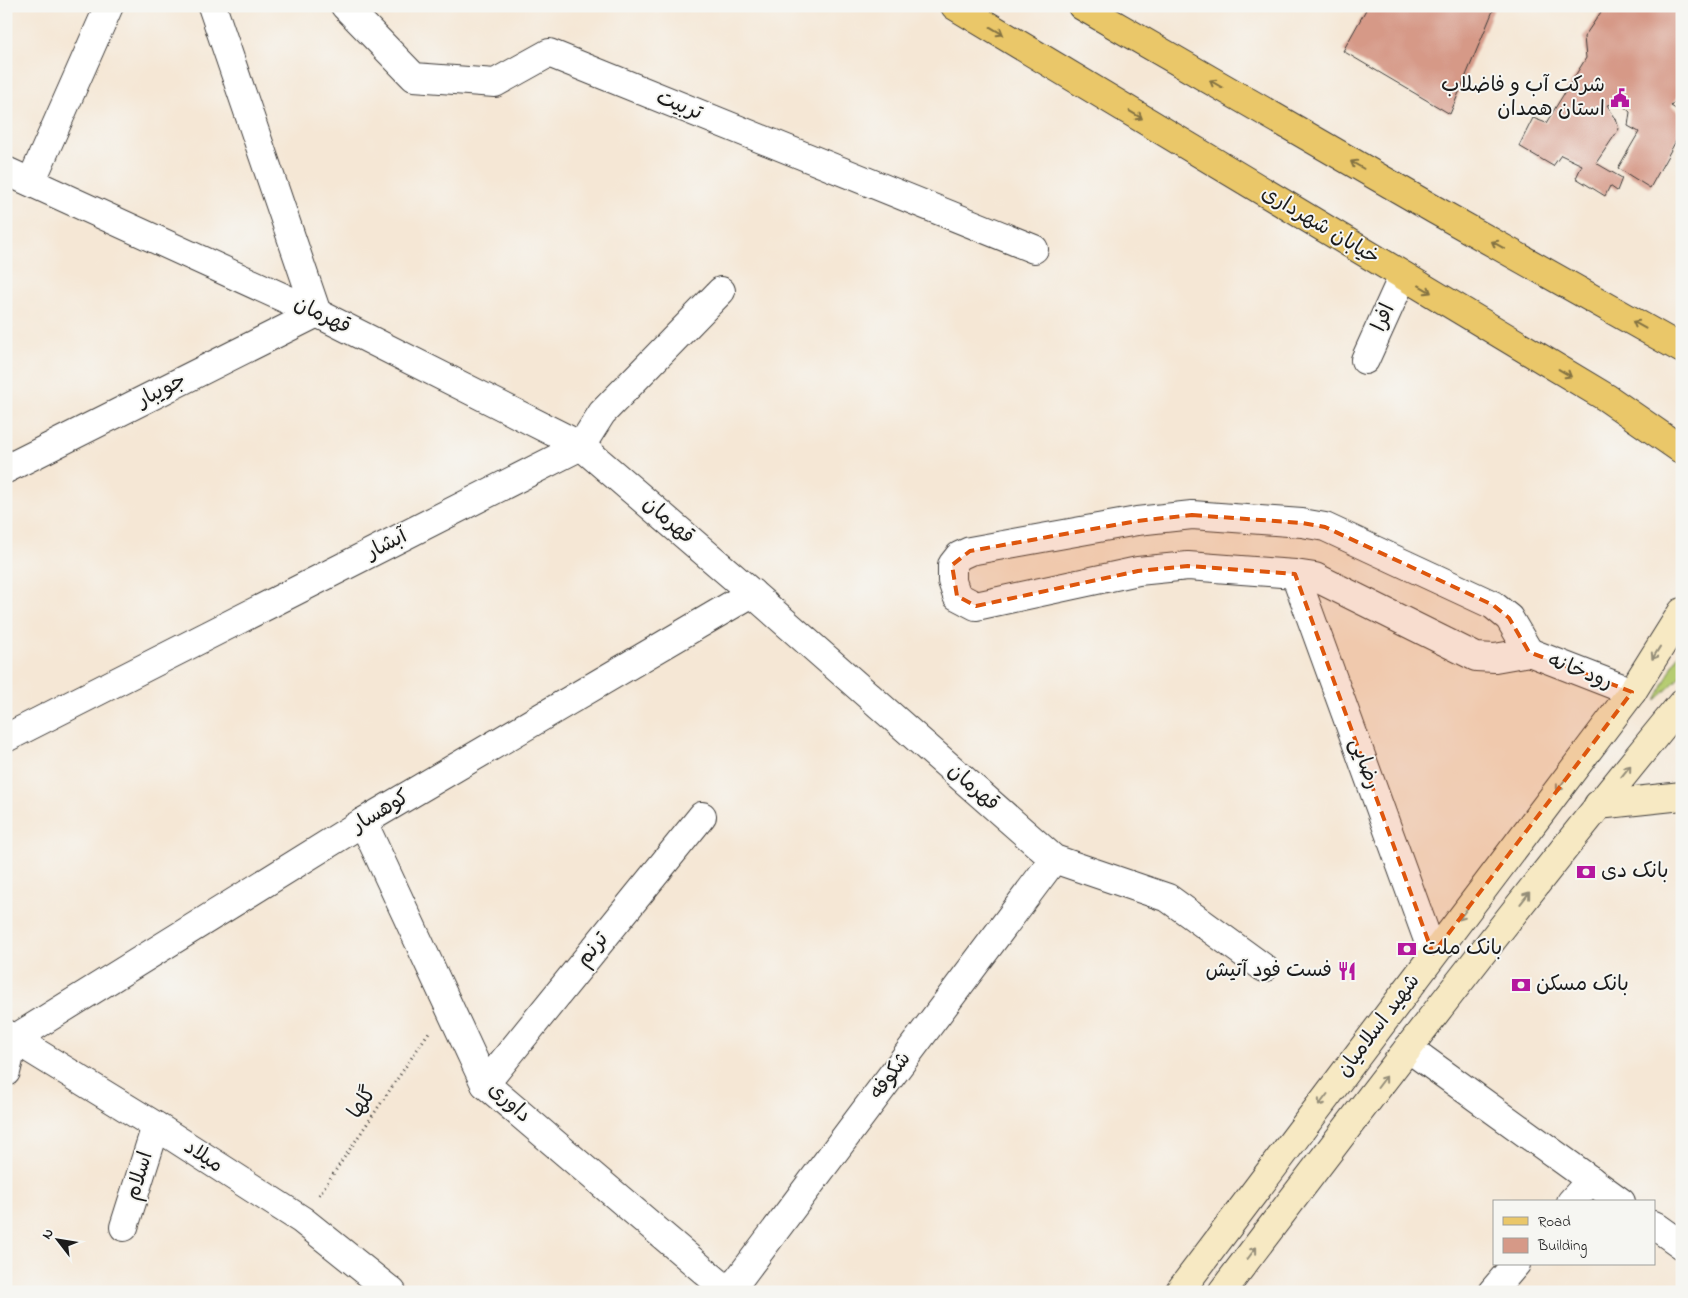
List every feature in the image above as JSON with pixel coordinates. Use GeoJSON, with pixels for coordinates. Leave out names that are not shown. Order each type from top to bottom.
{"type":"FeatureCollection","features":[{"type":"Feature","properties":{"kind":"main road","name":"خیابان شهرداری"},"geometry":{"type":"LineString","coordinates":[[955,6],[1607,398],[1682,450]]}},
{"type":"Feature","properties":{"kind":"main road"},"geometry":{"type":"LineString","coordinates":[[1082,6],[1427,205],[1682,349]]}},
{"type":"Feature","properties":{"kind":"main road","name":"شهید اسلامیان"},"geometry":{"type":"LineString","coordinates":[[1179,1292],[1632,692],[1682,612]]}},
{"type":"Feature","properties":{"kind":"main road","name":"شهید اسلامیان"},"geometry":{"type":"LineString","coordinates":[[1222,1292],[1408,1048],[1598,805],[1682,703]]}},
{"type":"Feature","properties":{"kind":"main road"},"geometry":{"type":"LineString","coordinates":[[1598,805],[1682,796]]}},
{"type":"Feature","properties":{"kind":"street"},"geometry":{"type":"LineString","coordinates":[[31,182],[109,6]]}},
{"type":"Feature","properties":{"kind":"street"},"geometry":{"type":"LineString","coordinates":[[212,6],[318,313]]}},
{"type":"Feature","properties":{"kind":"street","name":"تربیت"},"geometry":{"type":"LineString","coordinates":[[345,6],[414,76],[495,82],[549,53],[1034,249]]}},
{"type":"Feature","properties":{"kind":"street","name":"قهرمان"},"geometry":{"type":"LineString","coordinates":[[6,171],[318,313],[581,446],[752,593],[1054,859],[1168,898],[1264,968]]}},
{"type":"Feature","properties":{"kind":"street","name":"افرا"},"geometry":{"type":"LineString","coordinates":[[1365,360],[1403,276]]}},
{"type":"Feature","properties":{"kind":"street"},"geometry":{"type":"LineString","coordinates":[[581,446],[602,413],[721,290]]}},
{"type":"Feature","properties":{"kind":"street","name":"جویبار"},"geometry":{"type":"LineString","coordinates":[[6,469],[318,313]]}},
{"type":"Feature","properties":{"kind":"street","name":"آبشار"},"geometry":{"type":"LineString","coordinates":[[6,738],[581,446]]}},
{"type":"Feature","properties":{"kind":"street"},"geometry":{"type":"LineString","coordinates":[[1192,515],[1302,523],[1325,527],[1493,605],[1509,618],[1529,652],[1495,658],[1476,657],[1315,577],[1188,566],[1138,571],[976,606],[957,596],[952,581],[952,565],[959,556],[970,551],[1136,521],[1192,515]]}},
{"type":"Feature","properties":{"kind":"street","name":"رضایی"},"geometry":{"type":"LineString","coordinates":[[1295,574],[1433,954]]}},
{"type":"Feature","properties":{"kind":"street","name":"کوهسار"},"geometry":{"type":"LineString","coordinates":[[9,1039],[363,822],[752,593]]}},
{"type":"Feature","properties":{"kind":"street","name":"رودخانه"},"geometry":{"type":"LineString","coordinates":[[1529,652],[1632,692]]}},
{"type":"Feature","properties":{"kind":"street","name":"ترنم"},"geometry":{"type":"LineString","coordinates":[[485,1084],[702,816]]}},
{"type":"Feature","properties":{"kind":"street","name":"داوری"},"geometry":{"type":"LineString","coordinates":[[363,822],[485,1084],[729,1292]]}},
{"type":"Feature","properties":{"kind":"street","name":"شکوفه"},"geometry":{"type":"LineString","coordinates":[[729,1292],[1054,859]]}},
{"type":"Feature","properties":{"kind":"street"},"geometry":{"type":"LineString","coordinates":[[6,1072],[9,1039]]}},
{"type":"Feature","properties":{"kind":"street","name":"میلاد"},"geometry":{"type":"LineString","coordinates":[[9,1039],[156,1126],[302,1220],[392,1292]]}},
{"type":"Feature","properties":{"kind":"street"},"geometry":{"type":"LineString","coordinates":[[1408,1048],[1619,1200]]}},
{"type":"Feature","properties":{"kind":"street","name":"اسلام"},"geometry":{"type":"LineString","coordinates":[[124,1226],[156,1126]]}},
{"type":"Feature","properties":{"kind":"street"},"geometry":{"type":"LineString","coordinates":[[1573,1200],[1591,1180]]}},
{"type":"Feature","properties":{"kind":"street"},"geometry":{"type":"LineString","coordinates":[[1656,1226],[1682,1245]]}},
{"type":"Feature","properties":{"kind":"street"},"geometry":{"type":"LineString","coordinates":[[1492,1292],[1514,1266]]}},
{"type":"Feature","properties":{"kind":"path","name":"گلها"},"geometry":{"type":"LineString","coordinates":[[302,1220],[433,1026],[447,1002]]}},
{"type":"Feature","properties":{"kind":"highlighted area"},"geometry":{"type":"Polygon","coordinates":[[[1192,515],[1302,523],[1325,527],[1493,605],[1509,618],[1529,652],[1632,692],[1433,954],[1295,574],[1188,566],[1138,571],[976,606],[957,596],[952,565],[970,551],[1137,521],[1192,515]]]}},
{"type":"Feature","properties":{"kind":"green space"},"geometry":{"type":"Polygon","coordinates":[[[1682,646],[1682,675],[1656,700],[1682,646]]]}},
{"type":"Feature","properties":{"kind":"building"},"geometry":{"type":"Polygon","coordinates":[[[1368,6],[1495,6],[1450,114],[1343,51],[1368,6]]]}},
{"type":"Feature","properties":{"kind":"building","name":"شرکت آب و فاضلاب استان همدان"},"geometry":{"type":"Polygon","coordinates":[[[1605,6],[1656,6],[1660,9],[1669,6],[1682,6],[1682,92],[1671,106],[1682,113],[1682,130],[1650,188],[1618,168],[1639,132],[1628,126],[1630,112],[1620,103],[1607,105],[1616,119],[1619,129],[1596,163],[1622,178],[1617,191],[1610,186],[1605,196],[1576,178],[1582,165],[1561,155],[1553,166],[1519,146],[1533,118],[1546,123],[1586,58],[1584,37],[1605,6]]]}},
{"type":"Feature","properties":{"kind":"place","name":"شرکت آب و فاضلاب استان همدان"},"geometry":{"type":"Point","coordinates":[1620,98]}},
{"type":"Feature","properties":{"kind":"place","name":"بانک دی"},"geometry":{"type":"Point","coordinates":[1586,872]}},
{"type":"Feature","properties":{"kind":"place","name":"بانک ملت"},"geometry":{"type":"Point","coordinates":[1407,949]}},
{"type":"Feature","properties":{"kind":"place","name":"فست فود آتیش"},"geometry":{"type":"Point","coordinates":[1347,971]}},
{"type":"Feature","properties":{"kind":"place","name":"بانک مسکن"},"geometry":{"type":"Point","coordinates":[1521,985]}}]}
